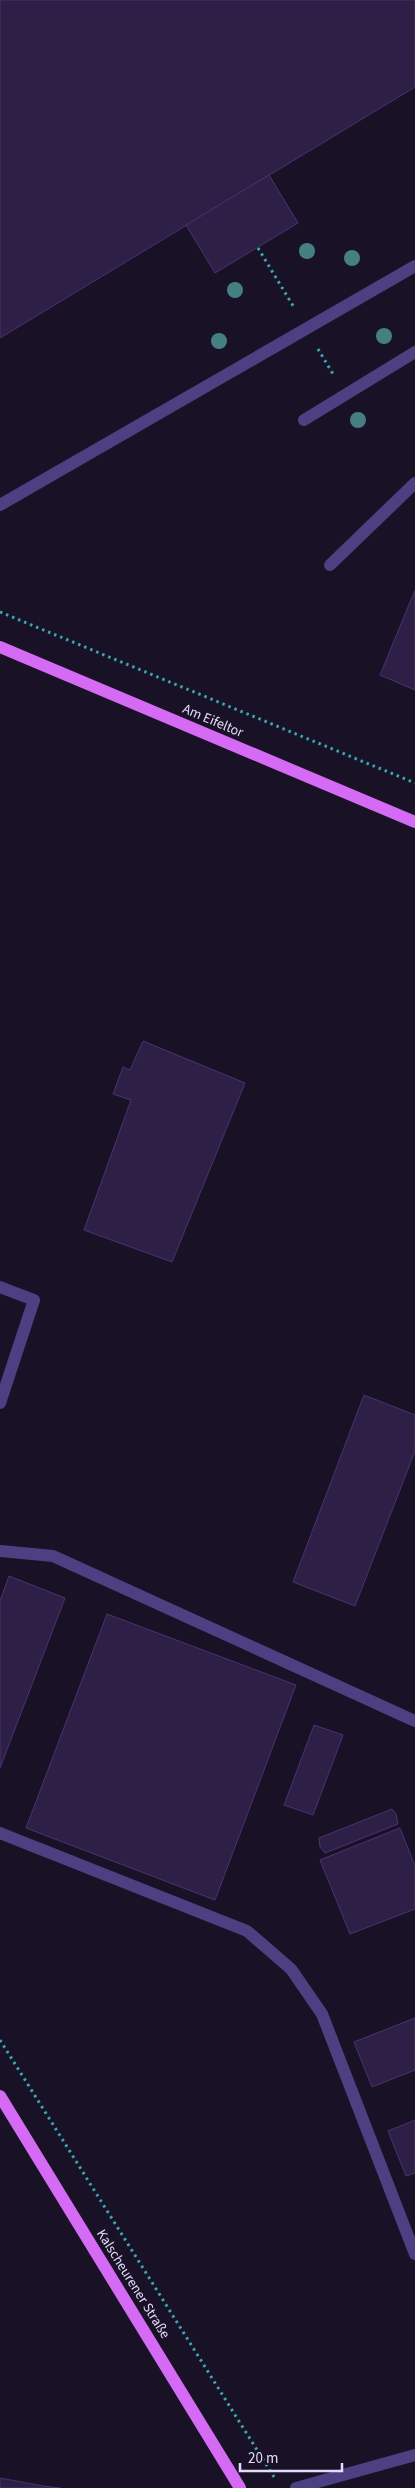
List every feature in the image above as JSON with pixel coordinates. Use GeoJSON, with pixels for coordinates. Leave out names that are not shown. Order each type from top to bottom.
{"type":"FeatureCollection","features":[{"type":"Feature","properties":{"kind":"main road","name":"Am Eifeltor"},"geometry":{"type":"LineString","coordinates":[[0,647],[415,822]]}},
{"type":"Feature","properties":{"kind":"main road","name":"Kalscheurener Straße"},"geometry":{"type":"LineString","coordinates":[[0,2096],[240,2488]]}},
{"type":"Feature","properties":{"kind":"lane"},"geometry":{"type":"LineString","coordinates":[[0,505],[415,266]]}},
{"type":"Feature","properties":{"kind":"lane"},"geometry":{"type":"LineString","coordinates":[[304,420],[415,352]]}},
{"type":"Feature","properties":{"kind":"lane"},"geometry":{"type":"LineString","coordinates":[[330,565],[415,483]]}},
{"type":"Feature","properties":{"kind":"lane"},"geometry":{"type":"LineString","coordinates":[[0,1287],[34,1300],[4,1380],[0,1403]]}},
{"type":"Feature","properties":{"kind":"lane"},"geometry":{"type":"LineString","coordinates":[[0,1551],[53,1556],[415,1721]]}},
{"type":"Feature","properties":{"kind":"lane"},"geometry":{"type":"LineString","coordinates":[[0,1833],[247,1930],[291,1970],[322,2014],[415,2254]]}},
{"type":"Feature","properties":{"kind":"lane"},"geometry":{"type":"LineString","coordinates":[[296,2488],[415,2455]]}},
{"type":"Feature","properties":{"kind":"path"},"geometry":{"type":"LineString","coordinates":[[0,612],[415,783]]}},
{"type":"Feature","properties":{"kind":"path"},"geometry":{"type":"LineString","coordinates":[[0,2040],[276,2480]]}},
{"type":"Feature","properties":{"kind":"building"},"geometry":{"type":"Polygon","coordinates":[[[0,0],[415,0],[415,87],[0,338],[0,0]]]}},
{"type":"Feature","properties":{"kind":"building"},"geometry":{"type":"Polygon","coordinates":[[[269,175],[298,223],[215,273],[186,225],[269,175]]]}},
{"type":"Feature","properties":{"kind":"building"},"geometry":{"type":"Polygon","coordinates":[[[415,590],[415,690],[380,675],[415,590]]]}},
{"type":"Feature","properties":{"kind":"building"},"geometry":{"type":"Polygon","coordinates":[[[143,1041],[245,1083],[172,1262],[84,1230],[131,1100],[113,1094],[123,1067],[130,1070],[143,1041]]]}},
{"type":"Feature","properties":{"kind":"building"},"geometry":{"type":"Polygon","coordinates":[[[364,1395],[415,1415],[415,1451],[355,1606],[293,1582],[364,1395]]]}},
{"type":"Feature","properties":{"kind":"building"},"geometry":{"type":"Polygon","coordinates":[[[9,1576],[65,1598],[0,1768],[0,1601],[9,1576]]]}},
{"type":"Feature","properties":{"kind":"building"},"geometry":{"type":"Polygon","coordinates":[[[107,1614],[296,1685],[215,1900],[26,1828],[107,1614]]]}},
{"type":"Feature","properties":{"kind":"building"},"geometry":{"type":"Polygon","coordinates":[[[314,1725],[343,1735],[313,1815],[284,1805],[314,1725]]]}},
{"type":"Feature","properties":{"kind":"building"},"geometry":{"type":"Polygon","coordinates":[[[392,1809],[396,1814],[398,1824],[325,1853],[320,1847],[319,1838],[392,1809]]]}},
{"type":"Feature","properties":{"kind":"building"},"geometry":{"type":"Polygon","coordinates":[[[400,1828],[415,1866],[415,1909],[350,1934],[320,1860],[400,1828]]]}},
{"type":"Feature","properties":{"kind":"building"},"geometry":{"type":"Polygon","coordinates":[[[415,2018],[415,2070],[372,2087],[354,2042],[415,2018]]]}},
{"type":"Feature","properties":{"kind":"building"},"geometry":{"type":"Polygon","coordinates":[[[415,2120],[415,2173],[406,2176],[388,2131],[415,2120]]]}},
{"type":"Feature","properties":{"kind":"building"},"geometry":{"type":"Polygon","coordinates":[[[0,2478],[43,2486],[60,2488],[0,2488],[0,2478]]]}}]}
